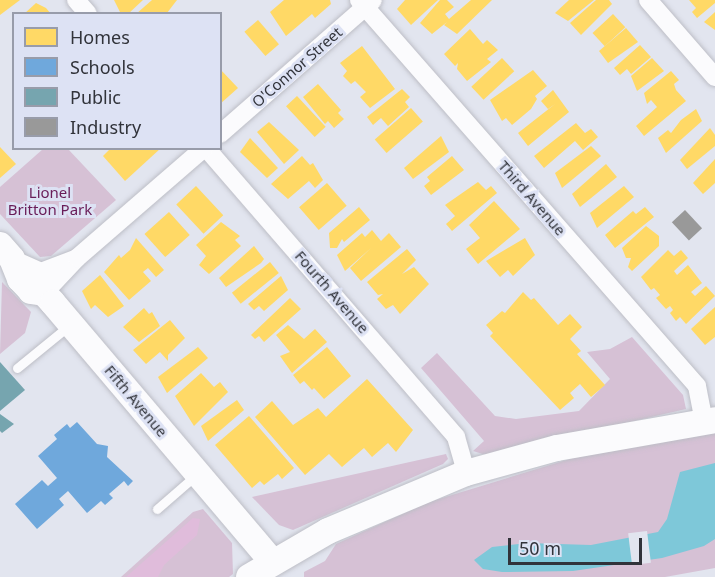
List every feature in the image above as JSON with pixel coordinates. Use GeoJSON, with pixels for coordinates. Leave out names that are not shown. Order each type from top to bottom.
{"type":"FeatureCollection","features":[{"type":"Feature","properties":{"kind":"main road","name":"Fifth Avenue"},"geometry":{"type":"LineString","coordinates":[[5,255],[28,288],[44,293],[273,562]]}},
{"type":"Feature","properties":{"kind":"main road"},"geometry":{"type":"LineString","coordinates":[[249,577],[370,511],[466,473],[557,448],[706,413]]}},
{"type":"Feature","properties":{"kind":"street"},"geometry":{"type":"LineString","coordinates":[[76,0],[86,12]]}},
{"type":"Feature","properties":{"kind":"street"},"geometry":{"type":"LineString","coordinates":[[648,0],[715,77]]}},
{"type":"Feature","properties":{"kind":"street","name":"O'Connor Street"},"geometry":{"type":"LineString","coordinates":[[222,132],[366,2]]}},
{"type":"Feature","properties":{"kind":"street","name":"Third Avenue"},"geometry":{"type":"LineString","coordinates":[[366,2],[697,386],[706,413]]}},
{"type":"Feature","properties":{"kind":"street"},"geometry":{"type":"LineString","coordinates":[[44,293],[77,258],[203,150]]}},
{"type":"Feature","properties":{"kind":"street","name":"Fourth Avenue"},"geometry":{"type":"LineString","coordinates":[[207,150],[456,437],[466,473]]}},
{"type":"Feature","properties":{"kind":"street"},"geometry":{"type":"LineString","coordinates":[[5,255],[40,272],[77,258]]}},
{"type":"Feature","properties":{"kind":"lane"},"geometry":{"type":"LineString","coordinates":[[17,369],[71,324]]}},
{"type":"Feature","properties":{"kind":"lane"},"geometry":{"type":"LineString","coordinates":[[157,509],[198,473]]}},
{"type":"Feature","properties":{"kind":"green space","name":"Lionel Britton Park"},"geometry":{"type":"Polygon","coordinates":[[[42,150],[69,150],[116,200],[51,256],[40,257],[0,214],[0,187],[42,150]]]}},
{"type":"Feature","properties":{"kind":"green space"},"geometry":{"type":"Polygon","coordinates":[[[2,282],[31,312],[25,333],[0,354],[2,282]]]}},
{"type":"Feature","properties":{"kind":"green space"},"geometry":{"type":"Polygon","coordinates":[[[632,337],[683,395],[686,409],[486,455],[473,451],[484,441],[421,368],[437,353],[495,416],[516,419],[579,411],[610,379],[587,352],[610,349],[632,337]]]}},
{"type":"Feature","properties":{"kind":"green space"},"geometry":{"type":"Polygon","coordinates":[[[715,433],[715,568],[665,577],[304,577],[304,572],[325,561],[336,544],[429,502],[573,458],[715,433]]]}},
{"type":"Feature","properties":{"kind":"green space"},"geometry":{"type":"Polygon","coordinates":[[[446,454],[448,459],[443,464],[293,530],[279,525],[252,497],[446,454]]]}},
{"type":"Feature","properties":{"kind":"green space"},"geometry":{"type":"Polygon","coordinates":[[[203,509],[232,543],[233,574],[229,577],[121,577],[193,512],[203,509]]]}},
{"type":"Feature","properties":{"kind":"shaded area"},"geometry":{"type":"Polygon","coordinates":[[[193,518],[200,519],[197,535],[164,565],[158,577],[126,577],[193,518]]]}},
{"type":"Feature","properties":{"kind":"water"},"geometry":{"type":"Polygon","coordinates":[[[715,463],[715,539],[704,546],[662,558],[573,571],[502,572],[483,569],[474,560],[492,547],[527,543],[591,545],[658,532],[667,519],[680,472],[715,463]]]}},
{"type":"Feature","properties":{"kind":"pier"},"geometry":{"type":"Polygon","coordinates":[[[647,531],[651,563],[632,565],[628,533],[647,531]]]}},
{"type":"Feature","properties":{"kind":"building: Homes"},"geometry":{"type":"Polygon","coordinates":[[[0,0],[20,0],[0,15],[0,0]]]}},
{"type":"Feature","properties":{"kind":"building: Homes"},"geometry":{"type":"Polygon","coordinates":[[[114,0],[143,0],[130,12],[120,12],[114,0]]]}},
{"type":"Feature","properties":{"kind":"building: Homes"},"geometry":{"type":"Polygon","coordinates":[[[152,0],[177,0],[168,12],[138,12],[152,0]]]}},
{"type":"Feature","properties":{"kind":"building: Homes"},"geometry":{"type":"Polygon","coordinates":[[[284,0],[330,0],[331,4],[315,18],[312,14],[286,36],[270,12],[284,0]]]}},
{"type":"Feature","properties":{"kind":"building: Homes"},"geometry":{"type":"Polygon","coordinates":[[[405,0],[438,0],[411,25],[397,9],[405,0]]]}},
{"type":"Feature","properties":{"kind":"building: Homes"},"geometry":{"type":"Polygon","coordinates":[[[440,0],[447,0],[454,7],[445,14],[449,19],[471,0],[492,0],[457,34],[444,25],[447,22],[432,34],[420,23],[440,0]]]}},
{"type":"Feature","properties":{"kind":"building: Homes"},"geometry":{"type":"Polygon","coordinates":[[[569,0],[594,0],[568,21],[555,13],[569,0]]]}},
{"type":"Feature","properties":{"kind":"building: Homes"},"geometry":{"type":"Polygon","coordinates":[[[596,0],[609,0],[612,4],[581,35],[570,23],[596,0]]]}},
{"type":"Feature","properties":{"kind":"building: Homes"},"geometry":{"type":"Polygon","coordinates":[[[689,0],[715,0],[715,3],[697,18],[692,12],[696,8],[689,0]]]}},
{"type":"Feature","properties":{"kind":"building: Homes"},"geometry":{"type":"Polygon","coordinates":[[[36,3],[49,12],[26,12],[36,3]]]}},
{"type":"Feature","properties":{"kind":"building: Homes"},"geometry":{"type":"Polygon","coordinates":[[[715,12],[715,30],[704,22],[715,12]]]}},
{"type":"Feature","properties":{"kind":"building: Homes"},"geometry":{"type":"Polygon","coordinates":[[[613,14],[625,27],[605,46],[593,33],[613,14]]]}},
{"type":"Feature","properties":{"kind":"building: Homes"},"geometry":{"type":"Polygon","coordinates":[[[258,20],[279,44],[265,56],[244,32],[258,20]]]}},
{"type":"Feature","properties":{"kind":"building: Homes"},"geometry":{"type":"Polygon","coordinates":[[[626,28],[638,42],[608,63],[599,51],[626,28]]]}},
{"type":"Feature","properties":{"kind":"building: Homes"},"geometry":{"type":"Polygon","coordinates":[[[470,29],[483,44],[487,40],[498,50],[487,59],[491,62],[467,81],[457,69],[458,63],[455,66],[444,54],[470,29]]]}},
{"type":"Feature","properties":{"kind":"building: Homes"},"geometry":{"type":"Polygon","coordinates":[[[640,45],[651,57],[631,74],[627,69],[620,75],[614,68],[640,45]]]}},
{"type":"Feature","properties":{"kind":"building: Homes"},"geometry":{"type":"Polygon","coordinates":[[[362,46],[395,89],[370,108],[360,97],[366,92],[355,81],[351,84],[343,76],[347,71],[340,63],[362,46]]]}},
{"type":"Feature","properties":{"kind":"building: Homes"},"geometry":{"type":"Polygon","coordinates":[[[502,58],[514,71],[484,100],[471,87],[502,58]]]}},
{"type":"Feature","properties":{"kind":"building: Homes"},"geometry":{"type":"Polygon","coordinates":[[[652,58],[664,71],[637,91],[631,76],[652,58]]]}},
{"type":"Feature","properties":{"kind":"building: Homes"},"geometry":{"type":"Polygon","coordinates":[[[533,70],[547,86],[535,96],[537,99],[531,109],[512,125],[506,118],[502,121],[490,100],[533,70]]]}},
{"type":"Feature","properties":{"kind":"building: Homes"},"geometry":{"type":"Polygon","coordinates":[[[222,71],[238,88],[222,102],[222,71]]]}},
{"type":"Feature","properties":{"kind":"building: Homes"},"geometry":{"type":"Polygon","coordinates":[[[671,71],[679,80],[674,84],[676,90],[686,101],[644,136],[636,126],[657,107],[651,100],[647,104],[644,93],[671,71]]]}},
{"type":"Feature","properties":{"kind":"building: Homes"},"geometry":{"type":"Polygon","coordinates":[[[318,84],[341,110],[338,113],[344,119],[334,128],[328,121],[325,124],[303,97],[318,84]]]}},
{"type":"Feature","properties":{"kind":"building: Homes"},"geometry":{"type":"Polygon","coordinates":[[[402,89],[410,97],[405,102],[409,107],[388,126],[381,118],[373,125],[367,117],[402,89]]]}},
{"type":"Feature","properties":{"kind":"building: Homes"},"geometry":{"type":"Polygon","coordinates":[[[553,90],[569,112],[528,146],[518,133],[555,104],[548,109],[541,101],[553,90]]]}},
{"type":"Feature","properties":{"kind":"building: Homes"},"geometry":{"type":"Polygon","coordinates":[[[297,96],[326,127],[315,137],[286,106],[297,96]]]}},
{"type":"Feature","properties":{"kind":"building: Homes"},"geometry":{"type":"Polygon","coordinates":[[[411,108],[423,122],[387,153],[375,139],[411,108]]]}},
{"type":"Feature","properties":{"kind":"building: Homes"},"geometry":{"type":"Polygon","coordinates":[[[696,109],[702,121],[666,153],[658,138],[668,130],[671,133],[681,120],[696,109]]]}},
{"type":"Feature","properties":{"kind":"building: Homes"},"geometry":{"type":"Polygon","coordinates":[[[269,122],[299,150],[284,164],[257,132],[269,122]]]}},
{"type":"Feature","properties":{"kind":"building: Homes"},"geometry":{"type":"Polygon","coordinates":[[[576,123],[585,133],[591,129],[598,137],[583,150],[575,141],[544,168],[534,156],[576,123]]]}},
{"type":"Feature","properties":{"kind":"building: Homes"},"geometry":{"type":"Polygon","coordinates":[[[710,128],[715,135],[715,146],[687,169],[680,160],[710,128]]]}},
{"type":"Feature","properties":{"kind":"building: Homes"},"geometry":{"type":"Polygon","coordinates":[[[441,136],[449,152],[413,179],[404,168],[441,136]]]}},
{"type":"Feature","properties":{"kind":"building: Homes"},"geometry":{"type":"Polygon","coordinates":[[[250,138],[278,168],[267,178],[240,152],[250,138]]]}},
{"type":"Feature","properties":{"kind":"building: Homes"},"geometry":{"type":"Polygon","coordinates":[[[591,146],[601,156],[562,188],[555,173],[591,146]]]}},
{"type":"Feature","properties":{"kind":"building: Homes"},"geometry":{"type":"Polygon","coordinates":[[[0,147],[16,164],[0,178],[0,147]]]}},
{"type":"Feature","properties":{"kind":"building: Homes"},"geometry":{"type":"Polygon","coordinates":[[[109,150],[159,150],[125,181],[103,156],[109,150]]]}},
{"type":"Feature","properties":{"kind":"building: Homes"},"geometry":{"type":"Polygon","coordinates":[[[302,156],[310,165],[313,163],[323,180],[315,188],[309,181],[288,199],[271,184],[302,156]]]}},
{"type":"Feature","properties":{"kind":"building: Homes"},"geometry":{"type":"Polygon","coordinates":[[[452,156],[464,170],[431,195],[424,186],[430,181],[427,177],[452,156]]]}},
{"type":"Feature","properties":{"kind":"building: Homes"},"geometry":{"type":"Polygon","coordinates":[[[715,159],[715,183],[703,194],[693,183],[715,159]]]}},
{"type":"Feature","properties":{"kind":"building: Homes"},"geometry":{"type":"Polygon","coordinates":[[[606,164],[617,177],[580,207],[572,194],[606,164]]]}},
{"type":"Feature","properties":{"kind":"building: Homes"},"geometry":{"type":"Polygon","coordinates":[[[478,182],[486,190],[491,186],[497,193],[452,231],[446,224],[455,216],[445,205],[478,182]]]}},
{"type":"Feature","properties":{"kind":"building: Homes"},"geometry":{"type":"Polygon","coordinates":[[[327,183],[347,206],[319,230],[299,207],[327,183]]]}},
{"type":"Feature","properties":{"kind":"building: Homes"},"geometry":{"type":"Polygon","coordinates":[[[196,186],[223,215],[204,234],[176,204],[196,186]]]}},
{"type":"Feature","properties":{"kind":"building: Homes"},"geometry":{"type":"Polygon","coordinates":[[[624,186],[634,197],[597,228],[590,213],[624,186]]]}},
{"type":"Feature","properties":{"kind":"building: Homes"},"geometry":{"type":"Polygon","coordinates":[[[494,201],[520,229],[478,264],[466,249],[480,238],[469,225],[494,201]]]}},
{"type":"Feature","properties":{"kind":"building: Homes"},"geometry":{"type":"Polygon","coordinates":[[[359,207],[370,220],[344,242],[342,239],[337,248],[330,248],[329,233],[359,207]]]}},
{"type":"Feature","properties":{"kind":"building: Homes"},"geometry":{"type":"Polygon","coordinates":[[[645,207],[654,217],[615,248],[605,235],[633,211],[636,214],[645,207]]]}},
{"type":"Feature","properties":{"kind":"building: Homes"},"geometry":{"type":"Polygon","coordinates":[[[169,212],[190,235],[165,257],[144,234],[169,212]]]}},
{"type":"Feature","properties":{"kind":"building: Homes"},"geometry":{"type":"Polygon","coordinates":[[[221,222],[240,236],[235,240],[241,246],[209,274],[199,265],[206,256],[196,245],[221,222]]]}},
{"type":"Feature","properties":{"kind":"building: Homes"},"geometry":{"type":"Polygon","coordinates":[[[646,226],[659,236],[659,246],[632,271],[628,267],[631,258],[626,258],[622,248],[646,226]]]}},
{"type":"Feature","properties":{"kind":"building: Homes"},"geometry":{"type":"Polygon","coordinates":[[[372,230],[381,241],[389,233],[401,247],[361,281],[350,268],[371,248],[345,271],[337,255],[362,233],[365,237],[372,230]]]}},
{"type":"Feature","properties":{"kind":"building: Homes"},"geometry":{"type":"Polygon","coordinates":[[[136,238],[164,270],[156,277],[148,268],[143,272],[151,281],[129,300],[104,272],[119,255],[121,258],[130,250],[136,238]]]}},
{"type":"Feature","properties":{"kind":"building: Homes"},"geometry":{"type":"Polygon","coordinates":[[[525,238],[535,255],[513,276],[508,270],[500,277],[486,261],[525,238]]]}},
{"type":"Feature","properties":{"kind":"building: Homes"},"geometry":{"type":"Polygon","coordinates":[[[254,246],[264,259],[226,287],[219,278],[254,246]]]}},
{"type":"Feature","properties":{"kind":"building: Homes"},"geometry":{"type":"Polygon","coordinates":[[[407,249],[416,260],[402,274],[414,267],[429,284],[400,314],[393,305],[386,309],[377,299],[383,294],[378,295],[367,282],[407,249]]]}},
{"type":"Feature","properties":{"kind":"building: Homes"},"geometry":{"type":"Polygon","coordinates":[[[668,250],[674,256],[681,250],[688,258],[674,271],[677,275],[688,265],[702,283],[691,292],[695,296],[706,286],[715,296],[686,324],[680,317],[676,321],[670,313],[673,310],[670,306],[666,309],[656,298],[660,295],[654,288],[651,290],[641,277],[668,250]]]}},
{"type":"Feature","properties":{"kind":"building: Homes"},"geometry":{"type":"Polygon","coordinates":[[[270,262],[279,273],[241,304],[232,293],[270,262]]]}},
{"type":"Feature","properties":{"kind":"building: Homes"},"geometry":{"type":"Polygon","coordinates":[[[100,275],[124,306],[108,317],[95,305],[91,309],[82,291],[100,275]]]}},
{"type":"Feature","properties":{"kind":"building: Homes"},"geometry":{"type":"Polygon","coordinates":[[[281,276],[288,290],[264,311],[259,306],[254,310],[248,304],[281,276]]]}},
{"type":"Feature","properties":{"kind":"building: Homes"},"geometry":{"type":"Polygon","coordinates":[[[523,292],[531,300],[534,298],[558,325],[570,314],[582,327],[570,339],[581,351],[577,354],[605,385],[591,397],[580,384],[570,393],[574,398],[560,410],[490,336],[493,333],[486,325],[502,311],[505,313],[523,292]]]}},
{"type":"Feature","properties":{"kind":"building: Homes"},"geometry":{"type":"Polygon","coordinates":[[[290,298],[301,309],[264,342],[259,336],[255,339],[251,335],[290,298]]]}},
{"type":"Feature","properties":{"kind":"building: Homes"},"geometry":{"type":"Polygon","coordinates":[[[715,307],[715,337],[705,345],[691,329],[715,307]]]}},
{"type":"Feature","properties":{"kind":"building: Homes"},"geometry":{"type":"Polygon","coordinates":[[[144,308],[149,314],[152,312],[160,326],[139,342],[123,327],[144,308]]]}},
{"type":"Feature","properties":{"kind":"building: Homes"},"geometry":{"type":"Polygon","coordinates":[[[170,320],[185,338],[168,355],[168,361],[160,352],[146,364],[133,350],[170,320]]]}},
{"type":"Feature","properties":{"kind":"building: Homes"},"geometry":{"type":"Polygon","coordinates":[[[288,325],[304,339],[315,329],[327,342],[292,373],[280,356],[290,352],[276,335],[288,325]]]}},
{"type":"Feature","properties":{"kind":"building: Homes"},"geometry":{"type":"Polygon","coordinates":[[[198,347],[208,358],[167,393],[158,377],[198,347]]]}},
{"type":"Feature","properties":{"kind":"building: Homes"},"geometry":{"type":"Polygon","coordinates":[[[327,347],[351,376],[324,399],[304,381],[300,384],[293,375],[327,347]]]}},
{"type":"Feature","properties":{"kind":"building: Homes"},"geometry":{"type":"Polygon","coordinates":[[[201,373],[214,387],[220,382],[228,392],[194,426],[175,396],[201,373]]]}},
{"type":"Feature","properties":{"kind":"building: Homes"},"geometry":{"type":"Polygon","coordinates":[[[367,379],[413,430],[396,452],[388,443],[372,457],[364,448],[342,467],[329,454],[305,475],[255,417],[272,401],[293,425],[318,408],[326,417],[367,379]]]}},
{"type":"Feature","properties":{"kind":"building: Homes"},"geometry":{"type":"Polygon","coordinates":[[[237,400],[244,410],[208,441],[201,426],[237,400]]]}},
{"type":"Feature","properties":{"kind":"building: Homes"},"geometry":{"type":"Polygon","coordinates":[[[249,416],[294,468],[282,479],[278,474],[264,485],[260,481],[252,488],[215,445],[249,416]]]}},
{"type":"Feature","properties":{"kind":"building: Schools"},"geometry":{"type":"Polygon","coordinates":[[[77,422],[97,444],[108,446],[107,457],[133,481],[128,486],[124,481],[109,494],[113,498],[105,505],[101,501],[87,513],[68,491],[59,499],[64,505],[37,529],[15,504],[42,480],[48,486],[57,478],[38,456],[57,439],[54,435],[67,424],[70,428],[77,422]]]}},
{"type":"Feature","properties":{"kind":"building: Public"},"geometry":{"type":"Polygon","coordinates":[[[0,362],[25,390],[0,411],[0,362]]]}},
{"type":"Feature","properties":{"kind":"building: Public"},"geometry":{"type":"Polygon","coordinates":[[[0,414],[14,424],[2,433],[0,431],[0,414]]]}},
{"type":"Feature","properties":{"kind":"building: Industry"},"geometry":{"type":"Polygon","coordinates":[[[685,210],[702,228],[689,241],[672,222],[685,210]]]}}]}
